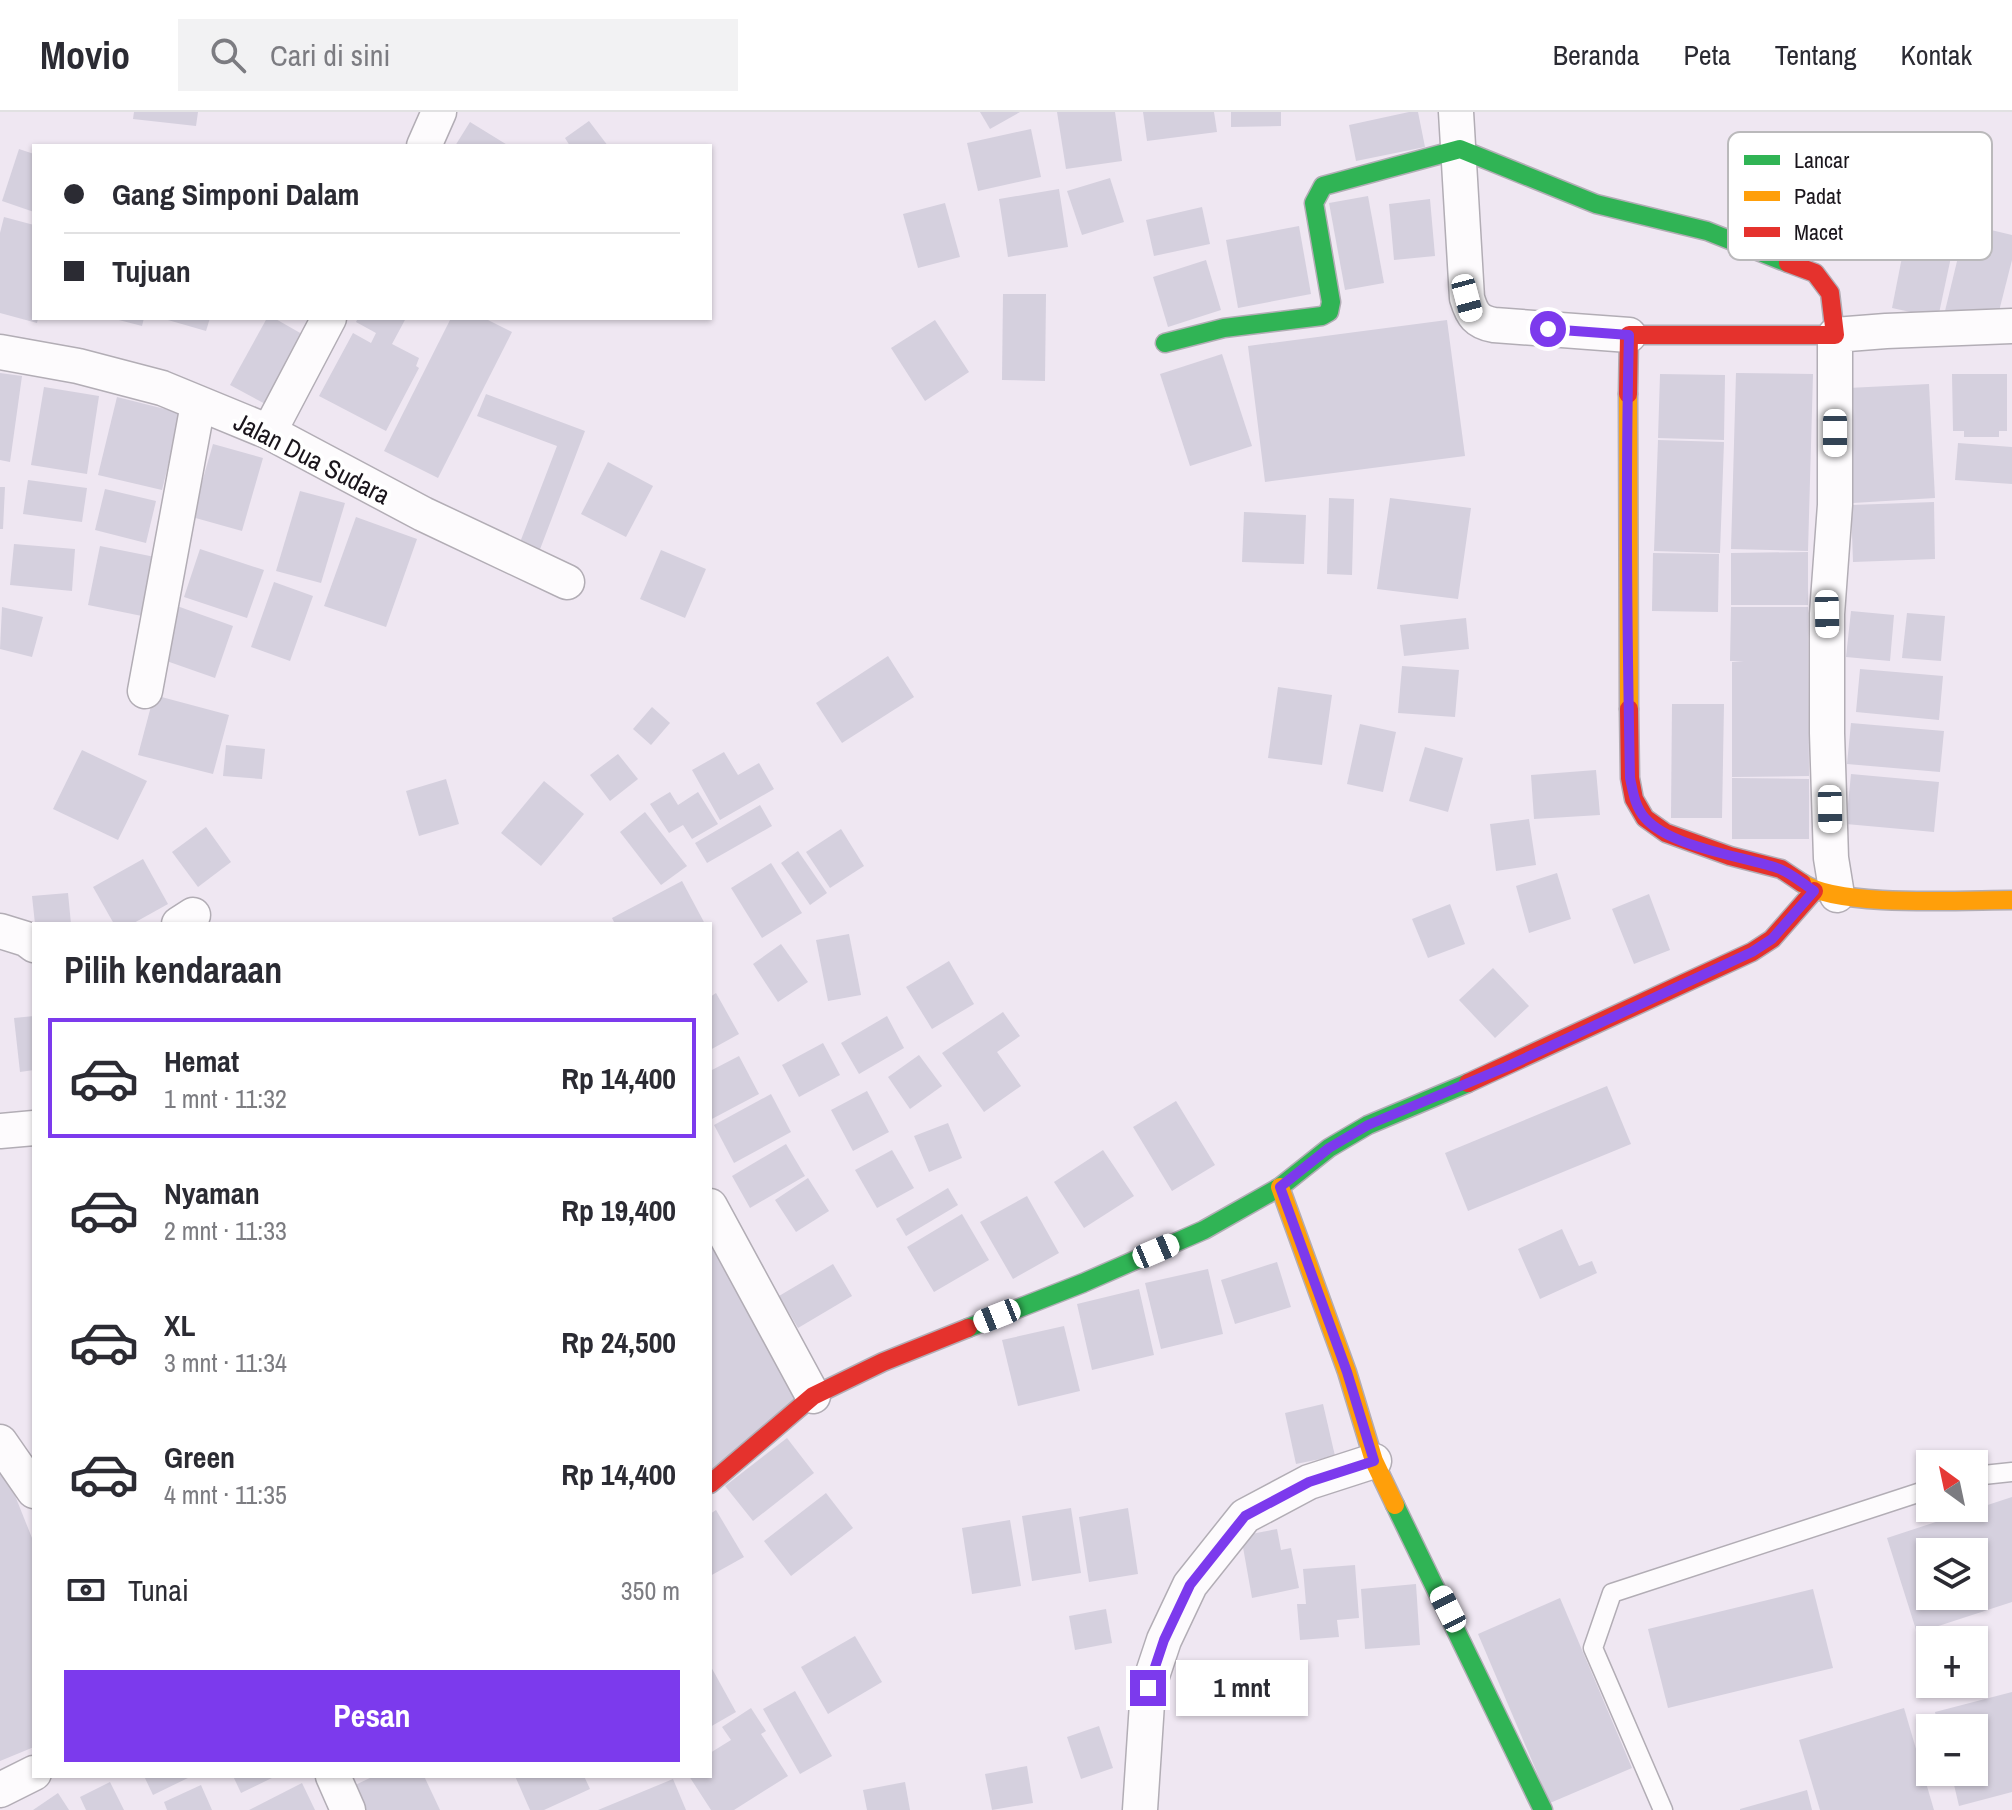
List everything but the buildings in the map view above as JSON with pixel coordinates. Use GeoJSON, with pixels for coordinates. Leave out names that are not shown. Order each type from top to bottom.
{"type":"FeatureCollection","features":[{"type":"Feature","properties":{"kind":"street"},"geometry":{"type":"LineString","coordinates":[[425,144],[439,112]]}},
{"type":"Feature","properties":{"kind":"street"},"geometry":{"type":"LineString","coordinates":[[1456,112],[1467,298],[1472,314],[1482,323],[1629,335],[1835,335],[2012,326]]}},
{"type":"Feature","properties":{"kind":"street"},"geometry":{"type":"LineString","coordinates":[[1165,343],[1224,328],[1322,316],[1329,312],[1331,302],[1314,203],[1323,186],[1332,181],[1460,149],[1596,204],[1707,231],[1728,239]]}},
{"type":"Feature","properties":{"kind":"street"},"geometry":{"type":"LineString","coordinates":[[712,1482],[813,1396],[883,1362],[1083,1283],[1204,1230],[1280,1187],[1329,1148],[1368,1125],[1506,1067],[1752,952],[1772,939],[1825,893],[1831,858],[1827,614],[1835,505],[1835,335],[1830,293],[1815,273],[1782,260]]}},
{"type":"Feature","properties":{"kind":"street"},"geometry":{"type":"LineString","coordinates":[[269,432],[328,320]]}},
{"type":"Feature","properties":{"kind":"street"},"geometry":{"type":"LineString","coordinates":[[1629,335],[1626,437],[1630,778],[1634,799],[1645,818],[1666,833],[1730,856],[1781,869],[1825,893],[1910,901],[2012,900]]}},
{"type":"Feature","properties":{"kind":"street","name":"Jalan Dua Sudara"},"geometry":{"type":"LineString","coordinates":[[0,352],[78,366],[162,388],[269,432],[423,514],[567,582]]}},
{"type":"Feature","properties":{"kind":"street"},"geometry":{"type":"LineString","coordinates":[[145,691],[198,404]]}},
{"type":"Feature","properties":{"kind":"street"},"geometry":{"type":"LineString","coordinates":[[0,931],[32,944]]}},
{"type":"Feature","properties":{"kind":"street"},"geometry":{"type":"LineString","coordinates":[[0,1131],[32,1128]]}},
{"type":"Feature","properties":{"kind":"street"},"geometry":{"type":"LineString","coordinates":[[1280,1187],[1347,1372],[1374,1461],[1543,1810]]}},
{"type":"Feature","properties":{"kind":"street"},"geometry":{"type":"LineString","coordinates":[[712,1210],[813,1396]]}},
{"type":"Feature","properties":{"kind":"street"},"geometry":{"type":"LineString","coordinates":[[0,1442],[32,1488]]}},
{"type":"Feature","properties":{"kind":"street"},"geometry":{"type":"LineString","coordinates":[[1140,1810],[1148,1688],[1164,1640],[1190,1585],[1245,1516],[1309,1482],[1374,1461]]}},
{"type":"Feature","properties":{"kind":"street"},"geometry":{"type":"LineString","coordinates":[[0,1790],[32,1774]]}},
{"type":"Feature","properties":{"kind":"street"},"geometry":{"type":"LineString","coordinates":[[334,1778],[348,1810]]}},
{"type":"Feature","properties":{"kind":"lane"},"geometry":{"type":"LineString","coordinates":[[1988,1475],[2012,1472]]}},
{"type":"Feature","properties":{"kind":"lane"},"geometry":{"type":"LineString","coordinates":[[1663,1810],[1593,1648],[1612,1593],[1916,1494]]}},
{"type":"Feature","properties":{"kind":"traffic: fast"},"geometry":{"type":"LineString","coordinates":[[1165,343],[1224,328],[1322,316],[1329,312],[1331,302],[1314,203],[1323,186],[1460,149],[1596,204],[1707,231],[1728,239]]}},
{"type":"Feature","properties":{"kind":"traffic: fast"},"geometry":{"type":"LineString","coordinates":[[1780,260],[1788,263]]}},
{"type":"Feature","properties":{"kind":"traffic: fast"},"geometry":{"type":"LineString","coordinates":[[968,1328],[1083,1283],[1204,1230],[1280,1187],[1329,1148],[1368,1125],[1468,1083]]}},
{"type":"Feature","properties":{"kind":"traffic: fast"},"geometry":{"type":"LineString","coordinates":[[1395,1505],[1543,1810]]}},
{"type":"Feature","properties":{"kind":"traffic: slow"},"geometry":{"type":"LineString","coordinates":[[1628,394],[1629,709]]}},
{"type":"Feature","properties":{"kind":"traffic: slow"},"geometry":{"type":"LineString","coordinates":[[1802,883],[1820,891],[1872,899],[2012,900]]}},
{"type":"Feature","properties":{"kind":"traffic: slow"},"geometry":{"type":"LineString","coordinates":[[1280,1187],[1347,1372],[1374,1461],[1395,1505]]}},
{"type":"Feature","properties":{"kind":"traffic: jam"},"geometry":{"type":"LineString","coordinates":[[1628,394],[1629,335],[1835,335],[1830,293],[1815,273],[1788,263]]}},
{"type":"Feature","properties":{"kind":"traffic: jam"},"geometry":{"type":"LineString","coordinates":[[1629,709],[1630,778],[1634,799],[1645,818],[1666,833],[1730,856],[1781,869],[1802,883]]}},
{"type":"Feature","properties":{"kind":"traffic: jam"},"geometry":{"type":"LineString","coordinates":[[1468,1083],[1752,952],[1772,939],[1814,891]]}},
{"type":"Feature","properties":{"kind":"traffic: jam"},"geometry":{"type":"LineString","coordinates":[[712,1482],[813,1396],[883,1362],[968,1328]]}},
{"type":"Feature","properties":{"kind":"route"},"geometry":{"type":"LineString","coordinates":[[1148,1688],[1164,1640],[1190,1585],[1245,1516],[1309,1482],[1374,1461],[1347,1372],[1280,1187],[1329,1148],[1368,1125],[1506,1067],[1752,952],[1772,939],[1814,891],[1781,869],[1730,856],[1666,833],[1645,818],[1634,799],[1630,778],[1627,580],[1629,335],[1548,329]]}}]}
